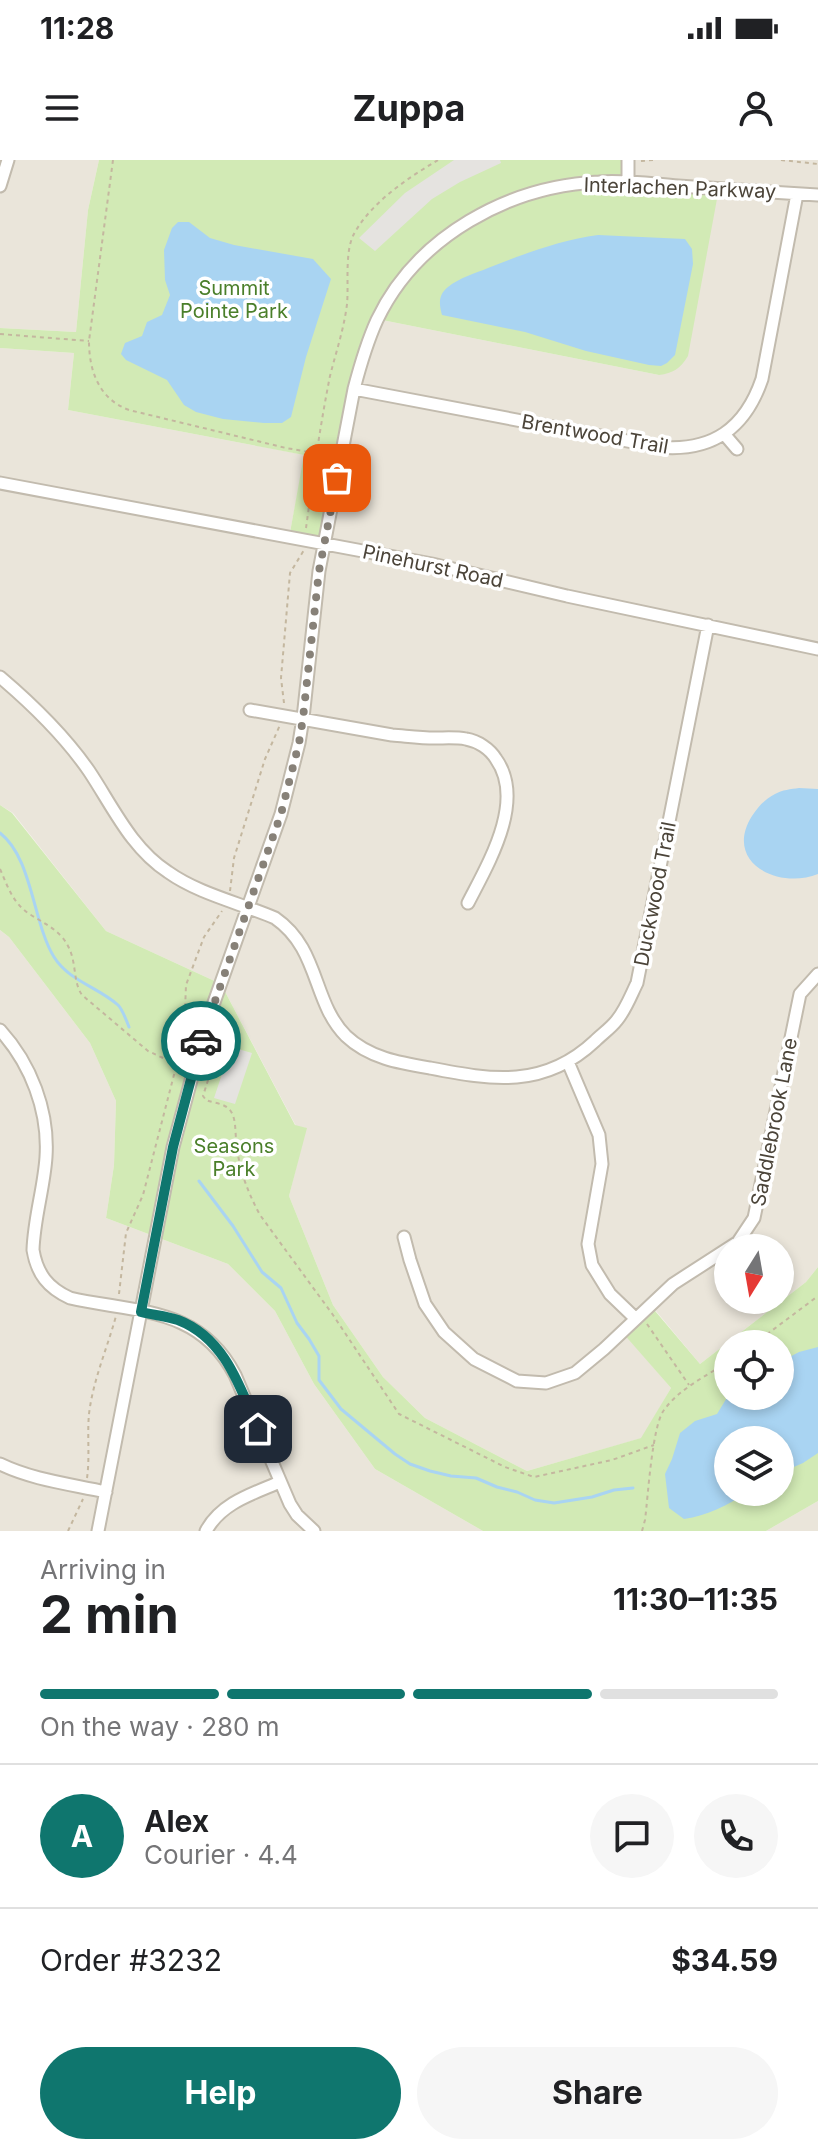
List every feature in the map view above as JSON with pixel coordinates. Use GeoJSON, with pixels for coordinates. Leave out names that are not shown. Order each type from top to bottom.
{"type":"FeatureCollection","features":[{"type":"Feature","properties":{"kind":"street"},"geometry":{"type":"LineString","coordinates":[[0,186],[8,160]]}},
{"type":"Feature","properties":{"kind":"street"},"geometry":{"type":"LineString","coordinates":[[628,182],[633,161]]}},
{"type":"Feature","properties":{"kind":"street","name":"Interlachen Parkway"},"geometry":{"type":"LineString","coordinates":[[98,1531],[173,1147],[201,1042],[281,814],[303,718],[319,571],[354,389],[377,319],[408,272],[442,240],[484,211],[541,190],[601,181],[818,195]]}},
{"type":"Feature","properties":{"kind":"street"},"geometry":{"type":"LineString","coordinates":[[737,449],[725,435],[751,404],[762,379],[797,194]]}},
{"type":"Feature","properties":{"kind":"street","name":"Brentwood Trail"},"geometry":{"type":"LineString","coordinates":[[354,389],[659,447],[676,449],[725,435]]}},
{"type":"Feature","properties":{"kind":"street","name":"Pinehurst Road"},"geometry":{"type":"LineString","coordinates":[[0,483],[432,564],[818,649]]}},
{"type":"Feature","properties":{"kind":"street","name":"Duckwood Trail"},"geometry":{"type":"LineString","coordinates":[[0,677],[68,744],[135,843],[151,859],[180,880],[275,918],[289,928],[305,951],[337,1025],[347,1037],[379,1057],[475,1077],[501,1079],[547,1071],[585,1051],[617,1020],[637,983],[708,625]]}},
{"type":"Feature","properties":{"kind":"street"},"geometry":{"type":"LineString","coordinates":[[250,710],[413,737],[466,739],[492,752],[506,779],[506,808],[491,857],[468,903]]}},
{"type":"Feature","properties":{"kind":"street","name":"Saddlebrook Lane"},"geometry":{"type":"LineString","coordinates":[[404,1237],[425,1304],[444,1332],[474,1359],[517,1381],[546,1383],[575,1373],[673,1284],[738,1242],[754,1218],[800,994],[818,974]]}},
{"type":"Feature","properties":{"kind":"street"},"geometry":{"type":"LineString","coordinates":[[0,1030],[29,1073],[45,1123],[46,1156],[33,1237],[35,1264],[41,1276],[57,1292],[70,1298],[177,1320],[206,1336],[218,1348],[235,1375],[297,1515],[314,1531]]}},
{"type":"Feature","properties":{"kind":"street"},"geometry":{"type":"LineString","coordinates":[[568,1062],[599,1135],[602,1164],[588,1244],[592,1265],[610,1294],[638,1317]]}},
{"type":"Feature","properties":{"kind":"street"},"geometry":{"type":"LineString","coordinates":[[0,1464],[41,1479],[106,1492]]}},
{"type":"Feature","properties":{"kind":"street"},"geometry":{"type":"LineString","coordinates":[[206,1531],[217,1514],[229,1505],[280,1482]]}},
{"type":"Feature","properties":{"kind":"path"},"geometry":{"type":"LineString","coordinates":[[113,160],[89,341],[92,370],[98,385],[106,396],[121,407],[316,453]]}},
{"type":"Feature","properties":{"kind":"path"},"geometry":{"type":"LineString","coordinates":[[68,1531],[86,1487],[92,1394],[118,1308],[123,1244],[143,1195],[184,1036],[186,985],[204,937],[229,900],[234,858],[265,759],[280,724],[290,573],[304,552],[306,541],[316,453],[347,303],[350,242],[376,205],[438,160]]}},
{"type":"Feature","properties":{"kind":"path"},"geometry":{"type":"LineString","coordinates":[[633,161],[653,160]]}},
{"type":"Feature","properties":{"kind":"path"},"geometry":{"type":"LineString","coordinates":[[781,160],[818,164]]}},
{"type":"Feature","properties":{"kind":"path"},"geometry":{"type":"LineString","coordinates":[[0,334],[89,341]]}},
{"type":"Feature","properties":{"kind":"path"},"geometry":{"type":"LineString","coordinates":[[0,869],[10,895],[18,905],[63,938],[72,955],[78,989],[82,995],[148,1051],[177,1064]]}},
{"type":"Feature","properties":{"kind":"path"},"geometry":{"type":"LineString","coordinates":[[184,1036],[217,1048],[203,1096],[206,1100],[225,1106],[232,1113],[240,1169],[253,1202],[399,1414],[505,1467],[534,1477],[612,1460],[654,1445]]}},
{"type":"Feature","properties":{"kind":"path"},"geometry":{"type":"LineString","coordinates":[[773,1330],[818,1296]]}},
{"type":"Feature","properties":{"kind":"path"},"geometry":{"type":"LineString","coordinates":[[638,1317],[690,1386]]}},
{"type":"Feature","properties":{"kind":"path"},"geometry":{"type":"LineString","coordinates":[[642,1531],[654,1445],[662,1412],[690,1386],[714,1371]]}},
{"type":"Feature","properties":{"kind":"shaded area"},"geometry":{"type":"Polygon","coordinates":[[[0,160],[99,160],[88,210],[76,332],[0,328],[0,160]]]}},
{"type":"Feature","properties":{"kind":"shaded area"},"geometry":{"type":"Polygon","coordinates":[[[454,160],[500,160],[501,163],[432,199],[375,251],[359,238],[405,193],[454,160]]]}},
{"type":"Feature","properties":{"kind":"shaded area"},"geometry":{"type":"Polygon","coordinates":[[[628,160],[818,160],[818,1267],[794,1291],[794,1234],[714,1234],[714,1314],[765,1314],[744,1330],[714,1330],[714,1353],[700,1364],[651,1305],[623,1332],[671,1388],[642,1438],[527,1471],[425,1418],[383,1377],[333,1305],[289,1196],[306,1128],[296,1126],[221,984],[106,931],[13,813],[0,805],[0,348],[74,353],[68,410],[305,455],[289,537],[354,389],[377,319],[659,375],[628,182],[628,160]]]}},
{"type":"Feature","properties":{"kind":"shaded area"},"geometry":{"type":"Polygon","coordinates":[[[0,930],[9,937],[90,1043],[116,1101],[114,1165],[106,1218],[228,1264],[275,1311],[314,1384],[375,1469],[483,1531],[0,1531],[0,930]]]}},
{"type":"Feature","properties":{"kind":"shaded area"},"geometry":{"type":"Polygon","coordinates":[[[231,1047],[252,1053],[235,1104],[214,1098],[231,1047]]]}},
{"type":"Feature","properties":{"kind":"shaded area"},"geometry":{"type":"Polygon","coordinates":[[[818,1501],[818,1531],[766,1531],[818,1501]]]}},
{"type":"Feature","properties":{"kind":"green space","name":"Summit Pointe Park"},"geometry":{"type":"Polygon","coordinates":[[[99,160],[628,160],[628,182],[719,188],[688,356],[676,370],[659,375],[377,319],[368,342],[324,544],[289,538],[304,455],[68,410],[74,353],[0,348],[0,328],[76,332],[88,210],[99,160]]]}},
{"type":"Feature","properties":{"kind":"green space","name":"Seasons Park"},"geometry":{"type":"Polygon","coordinates":[[[0,805],[12,813],[106,931],[221,984],[295,1125],[307,1128],[289,1196],[333,1305],[383,1377],[425,1418],[527,1471],[641,1438],[671,1388],[622,1332],[650,1305],[700,1364],[714,1353],[714,1410],[794,1410],[794,1330],[744,1330],[765,1314],[794,1314],[794,1291],[818,1267],[818,1501],[766,1531],[483,1531],[375,1469],[314,1384],[275,1311],[228,1264],[106,1218],[114,1165],[116,1101],[90,1043],[9,937],[0,930],[0,805]]]}},
{"type":"Feature","properties":{"kind":"water"},"geometry":{"type":"Polygon","coordinates":[[[178,222],[189,222],[210,238],[234,245],[313,259],[331,279],[291,417],[282,423],[223,419],[196,412],[184,405],[167,380],[126,360],[121,354],[125,343],[142,336],[147,322],[162,315],[170,295],[165,280],[164,250],[172,228],[178,222]]]}},
{"type":"Feature","properties":{"kind":"water"},"geometry":{"type":"Polygon","coordinates":[[[598,235],[685,239],[692,249],[693,264],[675,355],[667,363],[649,365],[586,351],[525,332],[442,315],[441,296],[457,281],[542,248],[598,235]]]}},
{"type":"Feature","properties":{"kind":"water"},"geometry":{"type":"Polygon","coordinates":[[[799,788],[818,789],[818,874],[802,878],[772,875],[750,859],[744,847],[745,832],[759,806],[771,796],[799,788]]]}},
{"type":"Feature","properties":{"kind":"water"},"geometry":{"type":"Polygon","coordinates":[[[818,1347],[818,1453],[794,1467],[794,1426],[714,1426],[714,1506],[723,1506],[684,1519],[669,1508],[665,1474],[680,1433],[695,1421],[717,1414],[719,1410],[794,1410],[794,1355],[818,1347]]]}},
{"type":"Feature","properties":{"kind":"waterway"},"geometry":{"type":"LineString","coordinates":[[0,833],[11,844],[26,874],[41,927],[54,957],[68,972],[118,1005],[129,1027]]}},
{"type":"Feature","properties":{"kind":"waterway"},"geometry":{"type":"LineString","coordinates":[[199,1181],[262,1272],[281,1288],[297,1323],[319,1356],[319,1380],[341,1409],[395,1454],[410,1464],[430,1471],[476,1478],[535,1500],[554,1503],[633,1488]]}},
{"type":"Feature","properties":{"kind":"way so far"},"geometry":{"type":"LineString","coordinates":[[201,1041],[281,814],[299,743],[319,571],[337,478]]}},
{"type":"Feature","properties":{"kind":"route"},"geometry":{"type":"LineString","coordinates":[[201,1041],[173,1147],[141,1312],[177,1320],[206,1336],[228,1362],[258,1429]]}}]}
